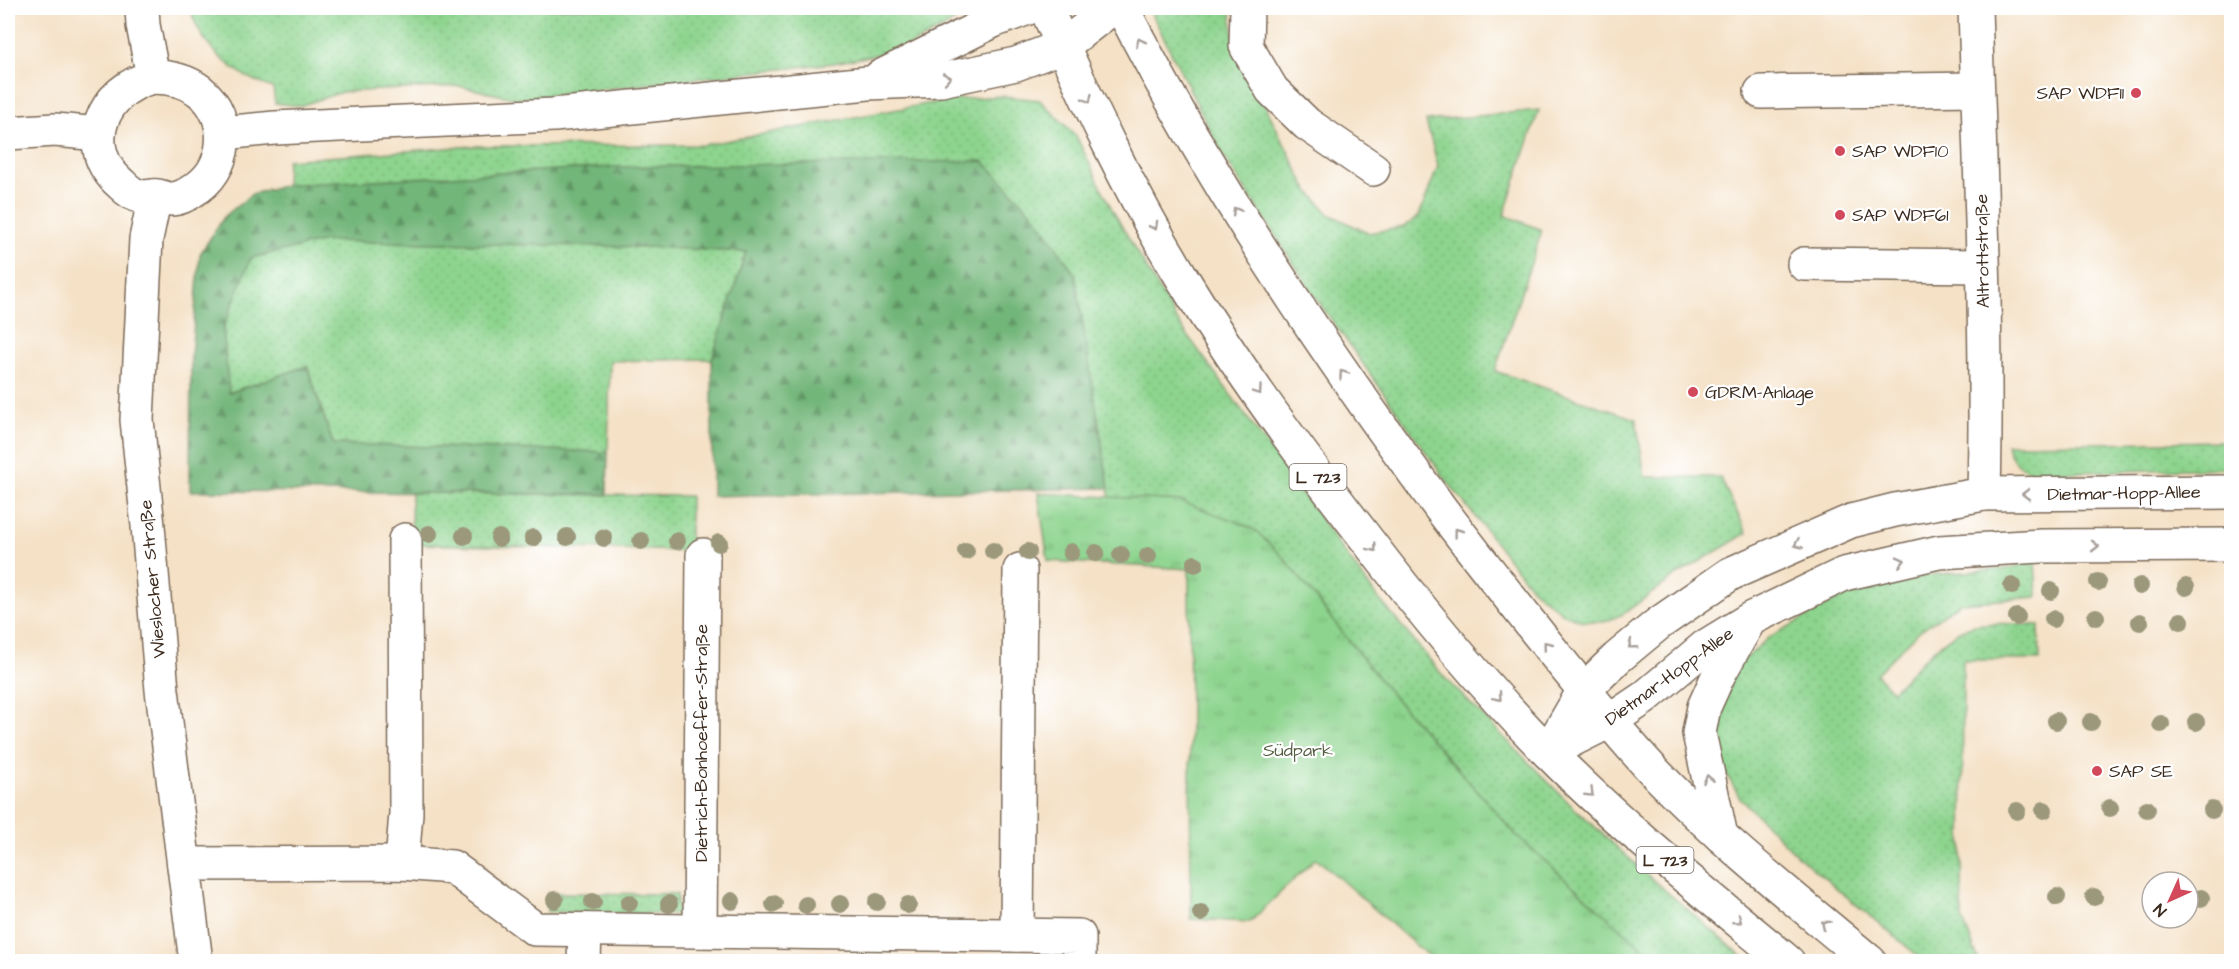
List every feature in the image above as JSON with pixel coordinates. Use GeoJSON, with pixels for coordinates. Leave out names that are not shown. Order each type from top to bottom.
{"type":"FeatureCollection","features":[{"type":"Feature","properties":{"kind":"street"},"geometry":{"type":"LineString","coordinates":[[142,8],[153,77]]}},
{"type":"Feature","properties":{"kind":"street"},"geometry":{"type":"LineString","coordinates":[[868,83],[993,21],[1028,8]]}},
{"type":"Feature","properties":{"kind":"street","name":"L 723"},"geometry":{"type":"LineString","coordinates":[[1046,8],[1125,175],[1181,275],[1234,357],[1323,483],[1410,597],[1548,752],[1674,868],[1788,962]]}},
{"type":"Feature","properties":{"kind":"street"},"geometry":{"type":"LineString","coordinates":[[223,133],[297,127],[554,115],[868,83],[941,80],[1016,64],[1063,46],[1112,8]]}},
{"type":"Feature","properties":{"kind":"street","name":"L 723"},"geometry":{"type":"LineString","coordinates":[[1122,8],[1190,133],[1309,325],[1399,452],[1493,578],[1651,768],[1721,836],[1870,962]]}},
{"type":"Feature","properties":{"kind":"street"},"geometry":{"type":"LineString","coordinates":[[1247,8],[1246,46],[1272,90],[1306,124],[1372,169]]}},
{"type":"Feature","properties":{"kind":"street","name":"Altrottstraße"},"geometry":{"type":"LineString","coordinates":[[1975,8],[1982,266],[1984,494]]}},
{"type":"Feature","properties":{"kind":"street"},"geometry":{"type":"LineString","coordinates":[[153,77],[170,77],[186,82],[200,91],[212,102],[223,133],[218,164],[210,176],[199,188],[171,199],[155,196],[140,197],[126,189],[114,178],[103,157],[99,134],[108,107],[117,96],[140,80],[153,77]]}},
{"type":"Feature","properties":{"kind":"street"},"geometry":{"type":"LineString","coordinates":[[1761,92],[1977,89]]}},
{"type":"Feature","properties":{"kind":"street"},"geometry":{"type":"LineString","coordinates":[[8,133],[55,130],[99,134]]}},
{"type":"Feature","properties":{"kind":"street","name":"Wieslocher Straße"},"geometry":{"type":"LineString","coordinates":[[155,196],[146,239],[137,420],[162,690],[196,962]]}},
{"type":"Feature","properties":{"kind":"street"},"geometry":{"type":"LineString","coordinates":[[1804,264],[1982,266]]}},
{"type":"Feature","properties":{"kind":"street","name":"Dietmar-Hopp-Allee"},"geometry":{"type":"LineString","coordinates":[[1548,752],[1584,690],[1617,658],[1658,624],[1730,574],[1851,521],[1895,510],[1984,494],[2232,492]]}},
{"type":"Feature","properties":{"kind":"street"},"geometry":{"type":"LineString","coordinates":[[402,863],[406,813],[405,540]]}},
{"type":"Feature","properties":{"kind":"street","name":"Dietmar-Hopp-Allee"},"geometry":{"type":"LineString","coordinates":[[1548,752],[1610,721],[1644,698],[1706,646],[1750,619],[1844,574],[1939,552],[2042,546],[2232,545]]}},
{"type":"Feature","properties":{"kind":"street","name":"Dietrich-Bonhoeffer-Straße"},"geometry":{"type":"LineString","coordinates":[[700,931],[703,555]]}},
{"type":"Feature","properties":{"kind":"street"},"geometry":{"type":"LineString","coordinates":[[1017,935],[1020,570]]}},
{"type":"Feature","properties":{"kind":"street"},"geometry":{"type":"LineString","coordinates":[[1721,836],[1699,733],[1704,707],[1719,674],[1750,619]]}},
{"type":"Feature","properties":{"kind":"street"},"geometry":{"type":"LineString","coordinates":[[184,864],[402,863],[452,867],[535,929],[584,946],[700,931],[831,947],[1017,935],[1079,936],[1079,962]]}},
{"type":"Feature","properties":{"kind":"green space"},"geometry":{"type":"Polygon","coordinates":[[[190,8],[972,8],[947,26],[901,50],[834,63],[517,99],[459,86],[342,92],[300,106],[275,103],[273,88],[246,76],[221,58],[202,36],[190,8]]]}},
{"type":"Feature","properties":{"kind":"green space"},"geometry":{"type":"Polygon","coordinates":[[[1149,8],[1231,8],[1234,44],[1306,187],[1329,214],[1368,233],[1404,227],[1419,216],[1438,166],[1426,121],[1539,110],[1504,215],[1542,230],[1495,371],[1636,419],[1645,477],[1720,477],[1747,533],[1677,575],[1623,614],[1604,622],[1582,621],[1562,613],[1532,589],[1443,476],[1318,301],[1222,154],[1149,8]]]}},
{"type":"Feature","properties":{"kind":"green space"},"geometry":{"type":"Polygon","coordinates":[[[1002,96],[1040,100],[1076,136],[1113,211],[1178,322],[1374,593],[1445,678],[1572,806],[1653,880],[1748,961],[1657,961],[1647,954],[1517,836],[1386,688],[1285,559],[1180,501],[1110,498],[1075,274],[613,167],[286,185],[287,160],[472,146],[703,145],[948,100],[1002,96]]]}},
{"type":"Feature","properties":{"kind":"green space"},"geometry":{"type":"Polygon","coordinates":[[[983,161],[1036,217],[1075,274],[1109,488],[712,496],[712,359],[746,252],[646,247],[325,241],[251,258],[223,328],[229,393],[307,366],[333,444],[608,452],[607,494],[190,491],[191,356],[200,254],[224,217],[252,194],[286,185],[613,167],[983,161]]]}},
{"type":"Feature","properties":{"kind":"green space"},"geometry":{"type":"Polygon","coordinates":[[[325,241],[646,247],[746,252],[712,359],[610,361],[608,452],[333,444],[307,366],[228,393],[223,328],[251,258],[325,241]]]}},
{"type":"Feature","properties":{"kind":"green space"},"geometry":{"type":"Polygon","coordinates":[[[2231,441],[2231,468],[2036,473],[2017,463],[2007,444],[2231,441]]]}},
{"type":"Feature","properties":{"kind":"green space"},"geometry":{"type":"Polygon","coordinates":[[[411,493],[690,496],[690,551],[412,544],[411,493]]]}},
{"type":"Feature","properties":{"kind":"green space","name":"Südpark"},"geometry":{"type":"Polygon","coordinates":[[[1038,493],[1180,501],[1255,530],[1285,559],[1386,688],[1517,836],[1657,961],[1434,961],[1316,858],[1250,922],[1191,919],[1189,569],[1048,561],[1038,493]]]}},
{"type":"Feature","properties":{"kind":"green space"},"geometry":{"type":"Polygon","coordinates":[[[2035,561],[2037,597],[1960,603],[1918,632],[1876,674],[1892,691],[1938,646],[1968,627],[1992,623],[2039,625],[2040,660],[1963,660],[1962,918],[1979,961],[1924,961],[1799,857],[1740,798],[1719,761],[1718,715],[1723,679],[1768,638],[1842,597],[1927,575],[2005,569],[2035,561]]]}},
{"type":"Feature","properties":{"kind":"green space"},"geometry":{"type":"Polygon","coordinates":[[[547,893],[677,894],[677,914],[547,912],[547,893]]]}},
{"type":"Feature","properties":{"kind":"place","name":"SAP WDF11"},"geometry":{"type":"Point","coordinates":[2136,93]}},
{"type":"Feature","properties":{"kind":"place","name":"SAP WDF10"},"geometry":{"type":"Point","coordinates":[1840,151]}},
{"type":"Feature","properties":{"kind":"place","name":"SAP WDF61"},"geometry":{"type":"Point","coordinates":[1840,215]}},
{"type":"Feature","properties":{"kind":"place","name":"GDRM-Anlage"},"geometry":{"type":"Point","coordinates":[1693,392]}},
{"type":"Feature","properties":{"kind":"place","name":"SAP SE"},"geometry":{"type":"Point","coordinates":[2097,771]}}]}
